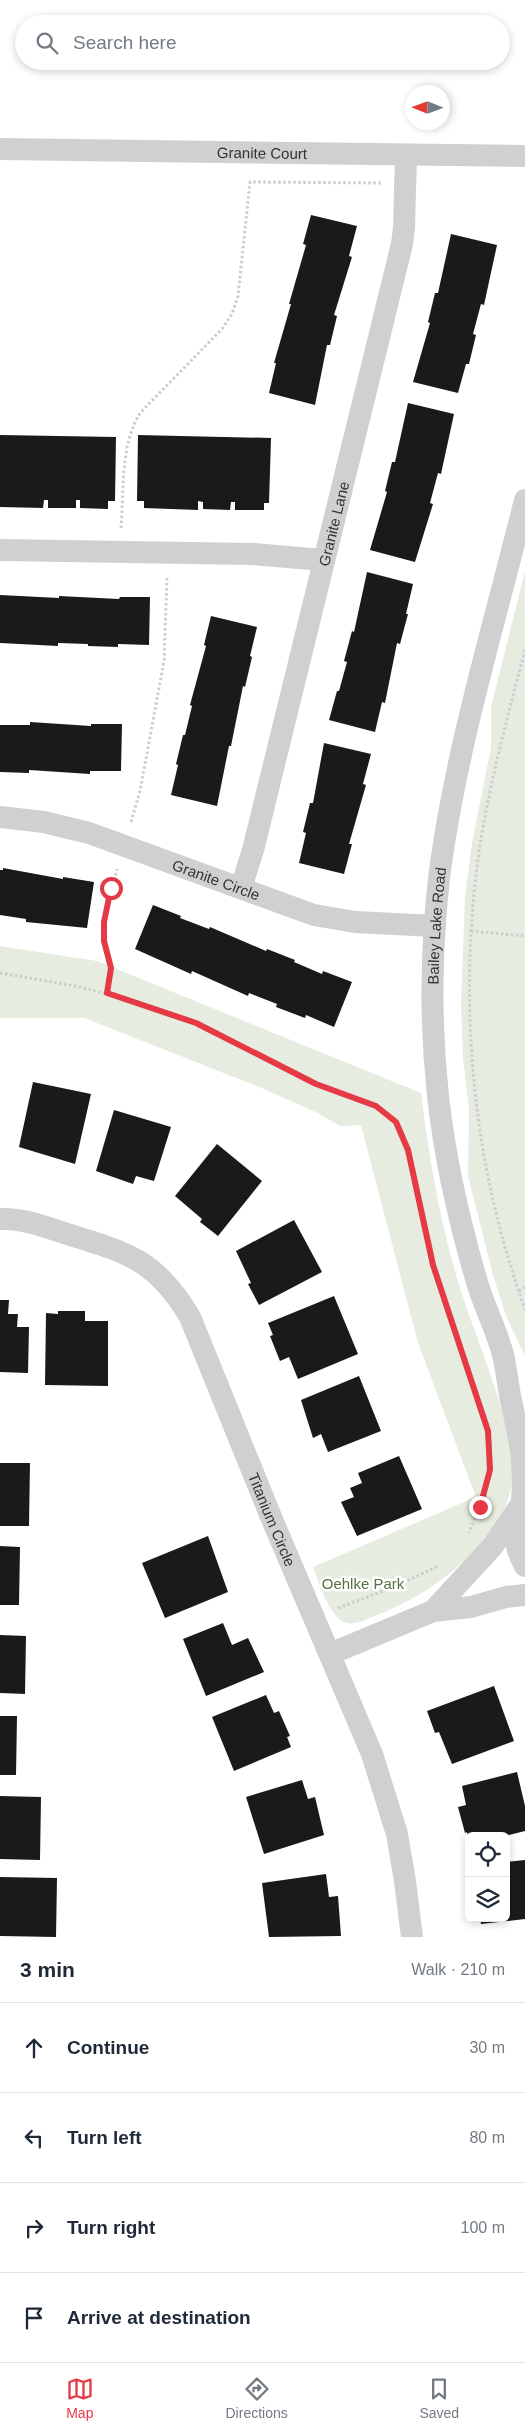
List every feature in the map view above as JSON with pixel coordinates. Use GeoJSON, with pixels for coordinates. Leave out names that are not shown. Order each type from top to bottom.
{"type":"FeatureCollection","features":[{"type":"Feature","properties":{"kind":"street","name":"Granite Court"},"geometry":{"type":"LineString","coordinates":[[0,149],[525,156]]}},
{"type":"Feature","properties":{"kind":"street","name":"Granite Lane"},"geometry":{"type":"LineString","coordinates":[[241,888],[253,850],[402,244],[406,155]]}},
{"type":"Feature","properties":{"kind":"street","name":"Bailey Lake Road"},"geometry":{"type":"LineString","coordinates":[[525,500],[460,762],[444,848],[435,926],[434,1035],[438,1094],[445,1143],[467,1247],[482,1298],[503,1352],[512,1407],[523,1443],[523,1500],[516,1517],[515,1537],[520,1557],[525,1566]]}},
{"type":"Feature","properties":{"kind":"street"},"geometry":{"type":"LineString","coordinates":[[0,550],[253,554],[323,560]]}},
{"type":"Feature","properties":{"kind":"street","name":"Granite Circle"},"geometry":{"type":"LineString","coordinates":[[0,817],[44,822],[89,833],[241,888],[287,907],[334,919],[370,924],[435,926]]}},
{"type":"Feature","properties":{"kind":"street","name":"Titanium Circle"},"geometry":{"type":"LineString","coordinates":[[0,1219],[36,1224],[126,1252],[152,1270],[177,1296],[194,1327],[271,1517],[372,1754],[390,1809],[406,1881],[412,1937]]}},
{"type":"Feature","properties":{"kind":"street","name":"Bailey Lake Road"},"geometry":{"type":"LineString","coordinates":[[503,1352],[525,1380]]}},
{"type":"Feature","properties":{"kind":"street"},"geometry":{"type":"LineString","coordinates":[[433,1611],[493,1546],[523,1500]]}},
{"type":"Feature","properties":{"kind":"street"},"geometry":{"type":"LineString","coordinates":[[330,1654],[433,1611],[471,1607],[498,1599],[525,1595]]}},
{"type":"Feature","properties":{"kind":"path"},"geometry":{"type":"LineString","coordinates":[[121,534],[127,444],[134,422],[141,412],[222,329],[235,307],[243,261],[250,182],[382,183]]}},
{"type":"Feature","properties":{"kind":"path"},"geometry":{"type":"LineString","coordinates":[[129,828],[140,791],[164,661],[167,571]]}},
{"type":"Feature","properties":{"kind":"path"},"geometry":{"type":"LineString","coordinates":[[525,650],[494,773],[478,859],[471,932],[470,1040],[479,1118],[494,1209],[525,1309]]}},
{"type":"Feature","properties":{"kind":"path"},"geometry":{"type":"LineString","coordinates":[[107,993],[111,968],[104,941],[104,922],[109,895],[120,862]]}},
{"type":"Feature","properties":{"kind":"path"},"geometry":{"type":"LineString","coordinates":[[471,932],[525,936]]}},
{"type":"Feature","properties":{"kind":"path"},"geometry":{"type":"LineString","coordinates":[[0,973],[107,993],[196,1023],[316,1084],[376,1106],[396,1122],[408,1150],[433,1265],[482,1409],[489,1438],[491,1464],[488,1484],[465,1540]]}},
{"type":"Feature","properties":{"kind":"path"},"geometry":{"type":"LineString","coordinates":[[519,1291],[525,1287]]}},
{"type":"Feature","properties":{"kind":"path"},"geometry":{"type":"LineString","coordinates":[[346,1604],[408,1581],[442,1563]]}},
{"type":"Feature","properties":{"kind":"green space"},"geometry":{"type":"Polygon","coordinates":[[[525,571],[525,1356],[506,1316],[493,1275],[468,1176],[469,1110],[463,1058],[461,1004],[465,897],[472,843],[491,748],[491,707],[525,571]]]}},
{"type":"Feature","properties":{"kind":"green space","name":"Oehlke Park"},"geometry":{"type":"Polygon","coordinates":[[[0,946],[97,961],[421,1093],[432,1166],[446,1238],[466,1307],[495,1387],[509,1442],[512,1467],[509,1497],[496,1523],[473,1552],[439,1582],[400,1605],[363,1621],[347,1623],[335,1615],[330,1608],[313,1567],[476,1497],[418,1343],[361,1125],[340,1126],[318,1113],[264,1089],[84,1018],[0,1018],[0,946]]]}},
{"type":"Feature","properties":{"kind":"building"},"geometry":{"type":"Polygon","coordinates":[[[311,215],[357,226],[349,256],[352,257],[334,315],[337,316],[330,345],[327,345],[315,405],[269,393],[276,363],[274,363],[306,245],[303,244],[311,215]]]}},
{"type":"Feature","properties":{"kind":"building"},"geometry":{"type":"Polygon","coordinates":[[[451,234],[497,245],[484,305],[481,304],[473,334],[476,335],[469,364],[466,364],[458,393],[413,382],[430,323],[428,322],[435,293],[438,293],[451,234]]]}},
{"type":"Feature","properties":{"kind":"building"},"geometry":{"type":"Polygon","coordinates":[[[408,403],[454,414],[441,474],[438,473],[430,503],[433,504],[415,562],[370,550],[387,492],[385,491],[392,462],[395,462],[408,403]]]}},
{"type":"Feature","properties":{"kind":"building"},"geometry":{"type":"Polygon","coordinates":[[[0,435],[116,437],[115,501],[108,501],[108,509],[80,508],[80,500],[76,500],[76,508],[48,508],[48,500],[44,500],[43,508],[0,507],[0,435]]]}},
{"type":"Feature","properties":{"kind":"building"},"geometry":{"type":"Polygon","coordinates":[[[138,435],[271,438],[269,503],[264,503],[264,510],[235,510],[235,502],[231,502],[230,510],[203,509],[203,502],[198,501],[198,510],[144,508],[144,501],[137,501],[138,435]]]}},
{"type":"Feature","properties":{"kind":"building"},"geometry":{"type":"Polygon","coordinates":[[[367,572],[413,584],[406,614],[408,614],[400,644],[397,643],[385,703],[382,702],[375,732],[329,720],[347,662],[344,661],[352,631],[354,632],[367,572]]]}},
{"type":"Feature","properties":{"kind":"building"},"geometry":{"type":"Polygon","coordinates":[[[0,595],[119,599],[120,597],[150,597],[149,645],[118,644],[118,647],[88,646],[88,644],[58,643],[58,646],[0,643],[0,595]]]}},
{"type":"Feature","properties":{"kind":"building"},"geometry":{"type":"Polygon","coordinates":[[[211,616],[257,627],[250,656],[252,657],[245,687],[243,686],[217,806],[171,795],[178,765],[176,764],[192,706],[190,705],[206,646],[204,645],[211,616]]]}},
{"type":"Feature","properties":{"kind":"building"},"geometry":{"type":"Polygon","coordinates":[[[30,722],[91,726],[91,724],[122,724],[121,771],[90,771],[90,774],[29,770],[29,773],[0,772],[0,725],[30,725],[30,722]]]}},
{"type":"Feature","properties":{"kind":"building"},"geometry":{"type":"Polygon","coordinates":[[[324,743],[371,754],[363,784],[366,785],[349,844],[352,844],[344,874],[299,863],[306,833],[303,832],[310,803],[313,803],[324,743]]]}},
{"type":"Feature","properties":{"kind":"building"},"geometry":{"type":"Polygon","coordinates":[[[3,868],[63,879],[63,877],[94,882],[87,928],[26,922],[26,919],[0,915],[0,870],[3,870],[3,868]]]}},
{"type":"Feature","properties":{"kind":"building"},"geometry":{"type":"Polygon","coordinates":[[[153,905],[181,916],[180,918],[209,929],[210,927],[266,951],[267,949],[295,960],[294,962],[322,974],[323,971],[352,982],[334,1027],[306,1015],[305,1018],[276,1007],[277,1004],[249,993],[248,996],[192,971],[191,974],[135,949],[153,905]]]}},
{"type":"Feature","properties":{"kind":"building"},"geometry":{"type":"Polygon","coordinates":[[[33,1082],[91,1094],[75,1164],[19,1147],[33,1082]]]}},
{"type":"Feature","properties":{"kind":"building"},"geometry":{"type":"Polygon","coordinates":[[[114,1110],[171,1127],[154,1181],[136,1176],[133,1184],[96,1171],[114,1110]]]}},
{"type":"Feature","properties":{"kind":"building"},"geometry":{"type":"Polygon","coordinates":[[[217,1144],[262,1181],[218,1236],[200,1222],[202,1219],[175,1196],[217,1144]]]}},
{"type":"Feature","properties":{"kind":"building"},"geometry":{"type":"Polygon","coordinates":[[[294,1220],[322,1272],[259,1305],[248,1284],[251,1283],[236,1251],[294,1220]]]}},
{"type":"Feature","properties":{"kind":"building"},"geometry":{"type":"Polygon","coordinates":[[[334,1296],[358,1354],[298,1379],[289,1357],[280,1361],[270,1336],[273,1335],[268,1323],[334,1296]]]}},
{"type":"Feature","properties":{"kind":"building"},"geometry":{"type":"Polygon","coordinates":[[[0,1300],[9,1300],[8,1314],[18,1314],[17,1327],[29,1327],[28,1373],[0,1372],[0,1300]]]}},
{"type":"Feature","properties":{"kind":"building"},"geometry":{"type":"Polygon","coordinates":[[[58,1311],[85,1311],[85,1321],[108,1321],[108,1386],[45,1385],[46,1313],[58,1314],[58,1311]]]}},
{"type":"Feature","properties":{"kind":"building"},"geometry":{"type":"Polygon","coordinates":[[[359,1376],[381,1431],[328,1452],[321,1434],[313,1438],[301,1400],[359,1376]]]}},
{"type":"Feature","properties":{"kind":"building"},"geometry":{"type":"Polygon","coordinates":[[[399,1456],[422,1509],[357,1536],[341,1502],[354,1497],[350,1488],[362,1483],[358,1473],[399,1456]]]}},
{"type":"Feature","properties":{"kind":"building"},"geometry":{"type":"Polygon","coordinates":[[[0,1463],[30,1463],[29,1526],[0,1526],[0,1463]]]}},
{"type":"Feature","properties":{"kind":"building"},"geometry":{"type":"Polygon","coordinates":[[[208,1536],[228,1592],[165,1618],[142,1563],[208,1536]]]}},
{"type":"Feature","properties":{"kind":"building"},"geometry":{"type":"Polygon","coordinates":[[[0,1546],[20,1547],[19,1605],[0,1605],[0,1546]]]}},
{"type":"Feature","properties":{"kind":"building"},"geometry":{"type":"Polygon","coordinates":[[[223,1623],[232,1645],[248,1638],[264,1672],[206,1696],[183,1639],[223,1623]]]}},
{"type":"Feature","properties":{"kind":"building"},"geometry":{"type":"Polygon","coordinates":[[[0,1635],[26,1636],[25,1694],[0,1693],[0,1635]]]}},
{"type":"Feature","properties":{"kind":"building"},"geometry":{"type":"Polygon","coordinates":[[[494,1686],[514,1741],[452,1764],[439,1732],[435,1733],[427,1711],[494,1686]]]}},
{"type":"Feature","properties":{"kind":"building"},"geometry":{"type":"Polygon","coordinates":[[[266,1695],[274,1713],[279,1711],[290,1736],[287,1737],[291,1747],[234,1771],[212,1717],[266,1695]]]}},
{"type":"Feature","properties":{"kind":"building"},"geometry":{"type":"Polygon","coordinates":[[[0,1716],[17,1716],[16,1775],[0,1775],[0,1716]]]}},
{"type":"Feature","properties":{"kind":"building"},"geometry":{"type":"Polygon","coordinates":[[[517,1772],[525,1806],[525,1831],[510,1835],[510,1832],[465,1833],[458,1807],[466,1805],[462,1786],[517,1772]]]}},
{"type":"Feature","properties":{"kind":"building"},"geometry":{"type":"Polygon","coordinates":[[[302,1780],[308,1799],[315,1797],[324,1835],[264,1854],[246,1797],[302,1780]]]}},
{"type":"Feature","properties":{"kind":"building"},"geometry":{"type":"Polygon","coordinates":[[[0,1796],[41,1797],[40,1860],[0,1859],[0,1796]]]}},
{"type":"Feature","properties":{"kind":"building"},"geometry":{"type":"Polygon","coordinates":[[[525,1860],[525,1919],[510,1921],[510,1862],[525,1860]]]}},
{"type":"Feature","properties":{"kind":"building"},"geometry":{"type":"Polygon","coordinates":[[[326,1874],[329,1897],[338,1896],[341,1936],[269,1937],[262,1883],[326,1874]]]}},
{"type":"Feature","properties":{"kind":"building"},"geometry":{"type":"Polygon","coordinates":[[[0,1877],[57,1878],[56,1937],[0,1936],[0,1877]]]}},
{"type":"Feature","properties":{"kind":"building"},"geometry":{"type":"Polygon","coordinates":[[[481,1922],[499,1922],[481,1924],[481,1922]]]}},
{"type":"Feature","properties":{"kind":"route"},"geometry":{"type":"LineString","coordinates":[[111,888],[104,922],[104,941],[111,968],[111,978],[107,993],[172,1013],[196,1023],[329,1090],[376,1106],[385,1111],[396,1122],[402,1132],[408,1150],[424,1232],[433,1265],[488,1431],[491,1449],[490,1470],[488,1484],[480,1507]]}}]}
